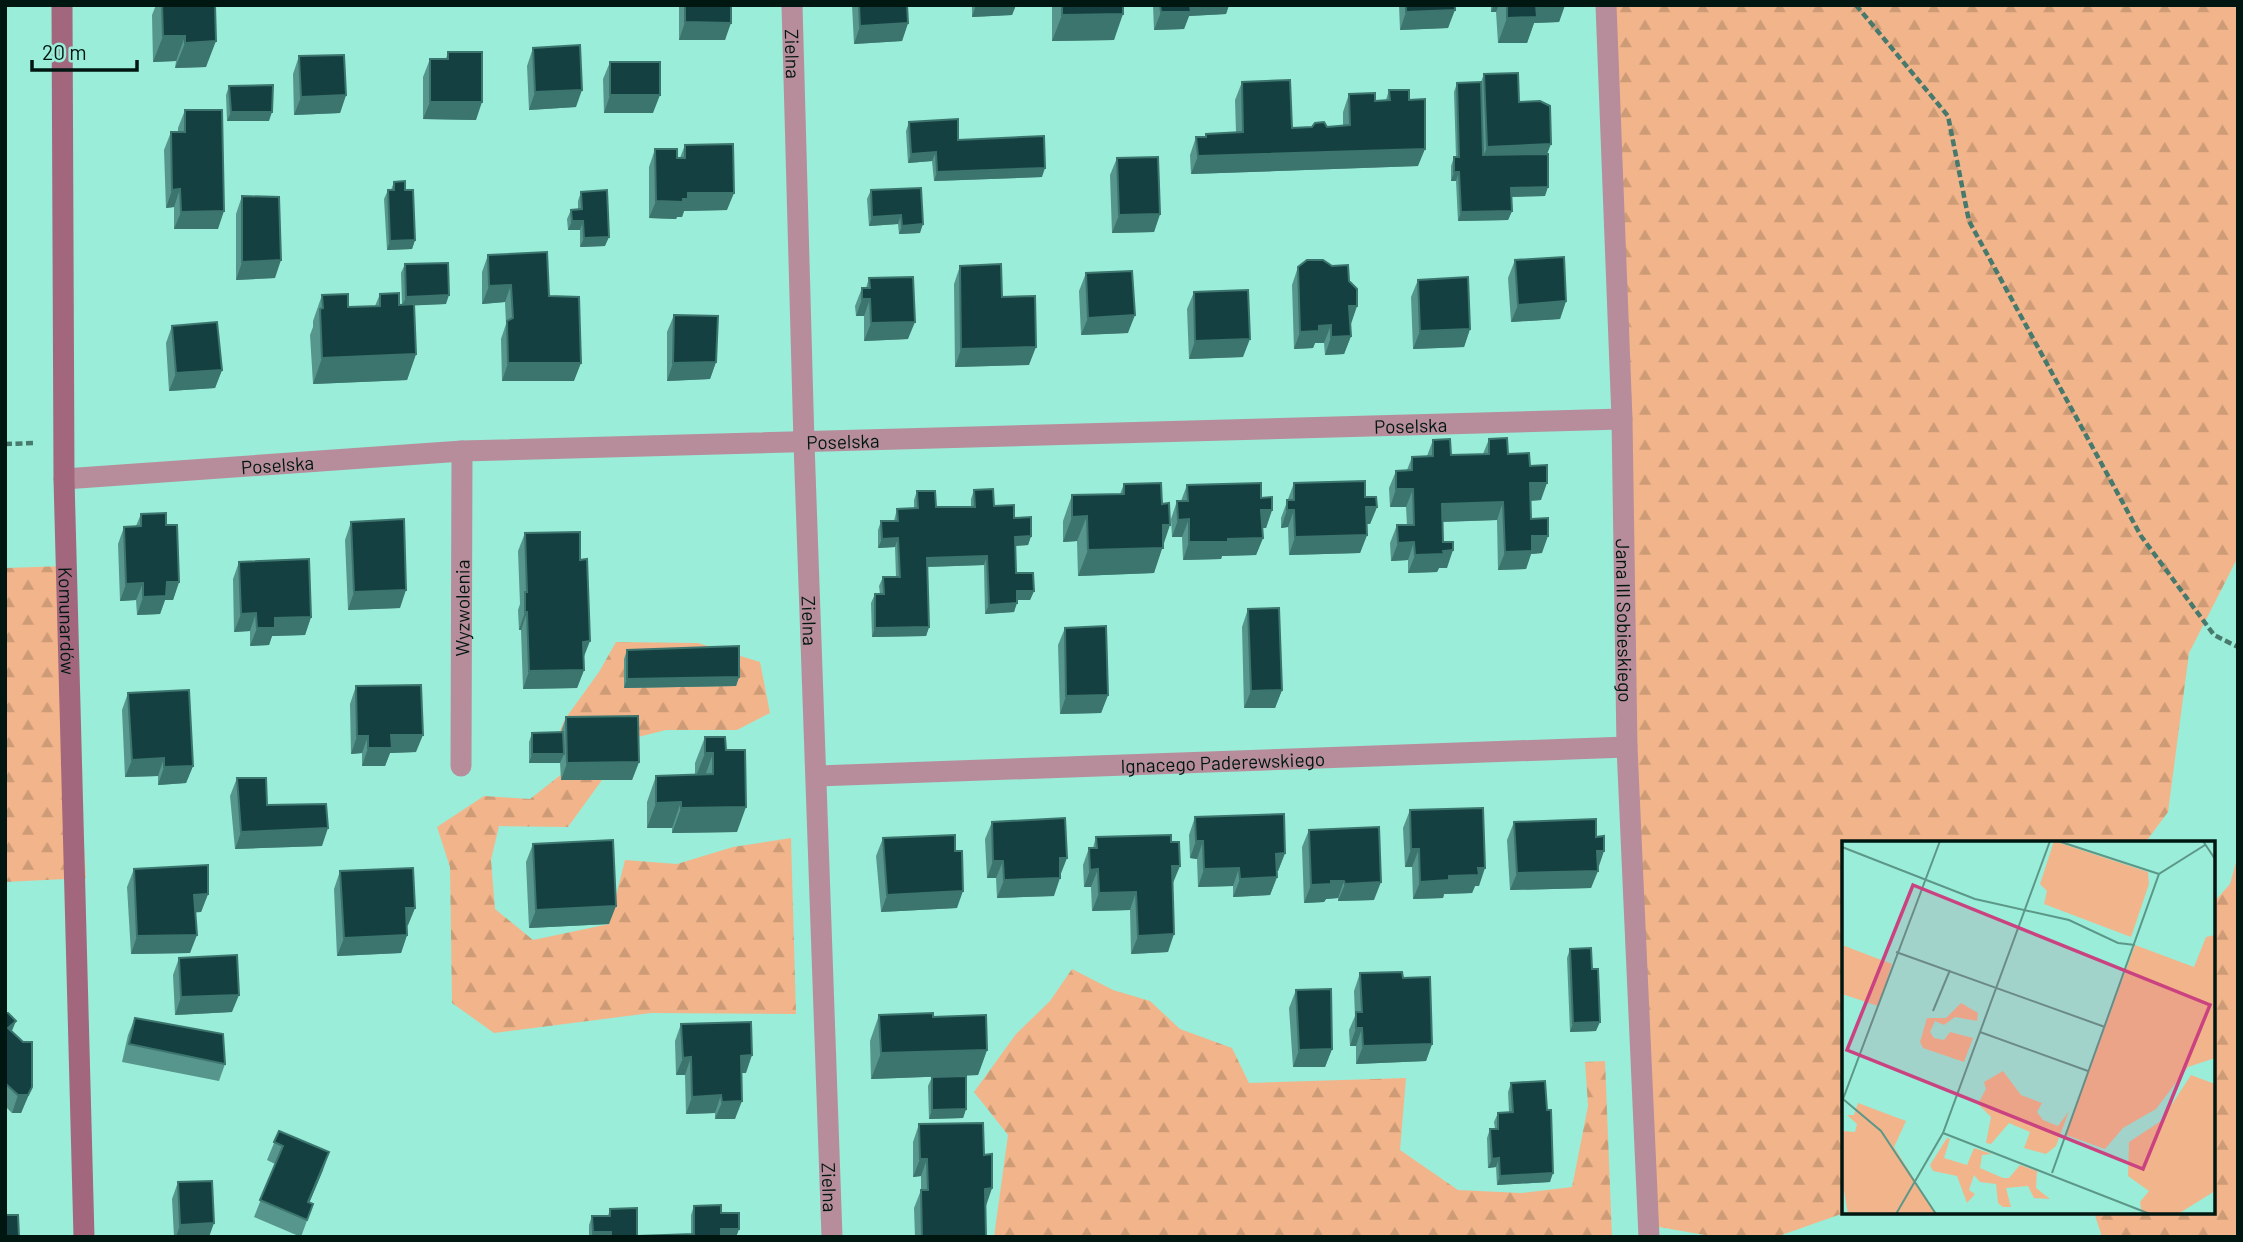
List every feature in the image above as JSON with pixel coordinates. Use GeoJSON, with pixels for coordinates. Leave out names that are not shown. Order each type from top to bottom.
{"type":"FeatureCollection","features":[{"type":"Feature","properties":{"kind":"street","name":"Komunardów"},"geometry":{"type":"LineString","coordinates":[[62,5],[64,479],[84,1237]]}},
{"type":"Feature","properties":{"kind":"street","name":"Zielna"},"geometry":{"type":"LineString","coordinates":[[793,5],[804,443],[832,1237]]}},
{"type":"Feature","properties":{"kind":"street","name":"Jana III Sobieskiego"},"geometry":{"type":"LineString","coordinates":[[1605,5],[1622,419],[1628,747],[1649,1237]]}},
{"type":"Feature","properties":{"kind":"street","name":"Poselska"},"geometry":{"type":"LineString","coordinates":[[64,479],[462,451],[1622,419]]}},
{"type":"Feature","properties":{"kind":"street","name":"Wyzwolenia"},"geometry":{"type":"LineString","coordinates":[[461,766],[462,451]]}},
{"type":"Feature","properties":{"kind":"street","name":"Ignacego Paderewskiego"},"geometry":{"type":"LineString","coordinates":[[817,776],[1628,747]]}},
{"type":"Feature","properties":{"kind":"path"},"geometry":{"type":"LineString","coordinates":[[1856,5],[1948,116],[1969,221],[2141,536],[2214,635],[2238,647]]}},
{"type":"Feature","properties":{"kind":"green space"},"geometry":{"type":"Polygon","coordinates":[[[1606,5],[2238,5],[2238,557],[2189,653],[2168,812],[2146,841],[1842,841],[1842,1214],[1776,1237],[1716,1237],[1648,1225],[1606,5]]]}},
{"type":"Feature","properties":{"kind":"green space"},"geometry":{"type":"Polygon","coordinates":[[[66,566],[86,878],[5,882],[5,568],[66,566]]]}},
{"type":"Feature","properties":{"kind":"green space"},"geometry":{"type":"Polygon","coordinates":[[[616,642],[698,643],[760,662],[770,713],[737,730],[666,730],[618,742],[602,780],[568,827],[499,826],[491,860],[495,909],[533,940],[609,924],[625,860],[677,864],[733,847],[791,838],[796,1014],[651,1013],[494,1033],[452,1003],[450,867],[437,827],[484,796],[530,799],[563,773],[559,733],[565,719],[599,672],[616,642]]]}},
{"type":"Feature","properties":{"kind":"green space"},"geometry":{"type":"Polygon","coordinates":[[[2238,855],[2238,1237],[2102,1237],[2095,1214],[2215,1214],[2215,901],[2230,884],[2238,855]]]}},
{"type":"Feature","properties":{"kind":"green space"},"geometry":{"type":"Polygon","coordinates":[[[1072,969],[1113,990],[1150,1001],[1180,1029],[1232,1048],[1249,1083],[1406,1078],[1400,1150],[1458,1190],[1521,1193],[1572,1187],[1588,1106],[1585,1062],[1605,1061],[1612,1237],[994,1237],[1008,1135],[974,1092],[1016,1034],[1050,1001],[1072,969]]]}},
{"type":"Feature","properties":{"kind":"building"},"geometry":{"type":"Polygon","coordinates":[[[162,5],[215,5],[216,41],[185,43],[185,36],[163,36],[162,5]]]}},
{"type":"Feature","properties":{"kind":"building"},"geometry":{"type":"Polygon","coordinates":[[[685,5],[731,5],[731,23],[685,22],[685,5]]]}},
{"type":"Feature","properties":{"kind":"building"},"geometry":{"type":"Polygon","coordinates":[[[859,5],[907,5],[908,23],[860,26],[859,5]]]}},
{"type":"Feature","properties":{"kind":"building"},"geometry":{"type":"Polygon","coordinates":[[[1062,5],[1123,5],[1123,14],[1062,15],[1062,5]]]}},
{"type":"Feature","properties":{"kind":"building"},"geometry":{"type":"Polygon","coordinates":[[[1160,5],[1190,5],[1191,12],[1161,12],[1160,5]]]}},
{"type":"Feature","properties":{"kind":"building"},"geometry":{"type":"Polygon","coordinates":[[[1406,5],[1455,5],[1455,10],[1406,12],[1406,5]]]}},
{"type":"Feature","properties":{"kind":"building"},"geometry":{"type":"Polygon","coordinates":[[[1507,5],[1536,5],[1537,17],[1507,18],[1507,5]]]}},
{"type":"Feature","properties":{"kind":"building"},"geometry":{"type":"Polygon","coordinates":[[[580,45],[582,90],[535,92],[533,48],[580,45]]]}},
{"type":"Feature","properties":{"kind":"building"},"geometry":{"type":"Polygon","coordinates":[[[448,52],[482,52],[482,102],[430,102],[430,59],[448,59],[448,52]]]}},
{"type":"Feature","properties":{"kind":"building"},"geometry":{"type":"Polygon","coordinates":[[[344,55],[346,95],[301,97],[299,56],[344,55]]]}},
{"type":"Feature","properties":{"kind":"building"},"geometry":{"type":"Polygon","coordinates":[[[610,62],[660,62],[660,95],[610,95],[610,62]]]}},
{"type":"Feature","properties":{"kind":"building"},"geometry":{"type":"Polygon","coordinates":[[[1518,73],[1519,102],[1540,101],[1550,106],[1551,144],[1487,147],[1484,74],[1518,73]]]}},
{"type":"Feature","properties":{"kind":"building"},"geometry":{"type":"Polygon","coordinates":[[[1290,80],[1292,128],[1312,127],[1315,123],[1324,122],[1327,127],[1350,125],[1349,94],[1375,93],[1375,101],[1390,100],[1389,90],[1409,90],[1409,100],[1425,99],[1425,149],[1198,156],[1196,137],[1243,132],[1242,82],[1290,80]]]}},
{"type":"Feature","properties":{"kind":"building"},"geometry":{"type":"Polygon","coordinates":[[[1481,82],[1483,155],[1548,154],[1548,187],[1511,188],[1512,211],[1461,212],[1459,172],[1454,172],[1454,157],[1459,157],[1457,83],[1481,82]]]}},
{"type":"Feature","properties":{"kind":"building"},"geometry":{"type":"Polygon","coordinates":[[[273,85],[272,112],[231,112],[229,86],[273,85]]]}},
{"type":"Feature","properties":{"kind":"building"},"geometry":{"type":"Polygon","coordinates":[[[185,110],[222,110],[224,211],[181,212],[180,189],[172,190],[171,132],[185,132],[185,110]]]}},
{"type":"Feature","properties":{"kind":"building"},"geometry":{"type":"Polygon","coordinates":[[[958,119],[958,140],[1044,136],[1045,168],[937,172],[936,152],[911,154],[909,122],[958,119]]]}},
{"type":"Feature","properties":{"kind":"building"},"geometry":{"type":"Polygon","coordinates":[[[733,144],[734,193],[688,193],[688,199],[683,199],[683,202],[656,201],[655,149],[677,149],[677,158],[685,158],[685,145],[733,144]]]}},
{"type":"Feature","properties":{"kind":"building"},"geometry":{"type":"Polygon","coordinates":[[[1158,157],[1160,214],[1119,215],[1117,158],[1158,157]]]}},
{"type":"Feature","properties":{"kind":"building"},"geometry":{"type":"Polygon","coordinates":[[[405,181],[405,190],[413,190],[415,240],[390,241],[388,190],[394,190],[394,182],[405,181]]]}},
{"type":"Feature","properties":{"kind":"building"},"geometry":{"type":"Polygon","coordinates":[[[921,188],[923,224],[902,226],[901,215],[872,217],[871,190],[921,188]]]}},
{"type":"Feature","properties":{"kind":"building"},"geometry":{"type":"Polygon","coordinates":[[[607,190],[609,237],[584,238],[583,221],[572,221],[571,210],[582,209],[581,192],[607,190]]]}},
{"type":"Feature","properties":{"kind":"building"},"geometry":{"type":"Polygon","coordinates":[[[242,196],[279,197],[281,260],[242,262],[242,196]]]}},
{"type":"Feature","properties":{"kind":"building"},"geometry":{"type":"Polygon","coordinates":[[[547,252],[549,296],[579,297],[581,363],[508,363],[507,321],[513,318],[511,285],[489,286],[488,255],[547,252]]]}},
{"type":"Feature","properties":{"kind":"building"},"geometry":{"type":"Polygon","coordinates":[[[1564,257],[1566,301],[1518,305],[1515,260],[1564,257]]]}},
{"type":"Feature","properties":{"kind":"building"},"geometry":{"type":"Polygon","coordinates":[[[1307,260],[1323,260],[1332,266],[1348,265],[1349,281],[1357,289],[1357,306],[1349,306],[1351,336],[1331,337],[1331,325],[1319,326],[1319,331],[1300,332],[1298,267],[1307,260]]]}},
{"type":"Feature","properties":{"kind":"building"},"geometry":{"type":"Polygon","coordinates":[[[448,263],[449,295],[406,297],[405,264],[448,263]]]}},
{"type":"Feature","properties":{"kind":"building"},"geometry":{"type":"Polygon","coordinates":[[[1001,264],[1002,297],[1035,296],[1036,347],[961,349],[960,266],[1001,264]]]}},
{"type":"Feature","properties":{"kind":"building"},"geometry":{"type":"Polygon","coordinates":[[[1132,271],[1135,315],[1088,318],[1086,273],[1132,271]]]}},
{"type":"Feature","properties":{"kind":"building"},"geometry":{"type":"Polygon","coordinates":[[[913,277],[915,322],[871,323],[870,299],[862,299],[862,288],[870,288],[869,278],[913,277]]]}},
{"type":"Feature","properties":{"kind":"building"},"geometry":{"type":"Polygon","coordinates":[[[1468,277],[1470,329],[1420,331],[1418,280],[1468,277]]]}},
{"type":"Feature","properties":{"kind":"building"},"geometry":{"type":"Polygon","coordinates":[[[1248,290],[1250,339],[1195,341],[1194,292],[1248,290]]]}},
{"type":"Feature","properties":{"kind":"building"},"geometry":{"type":"Polygon","coordinates":[[[399,293],[399,305],[414,304],[416,354],[322,358],[322,295],[348,294],[348,307],[380,306],[380,294],[399,293]]]}},
{"type":"Feature","properties":{"kind":"building"},"geometry":{"type":"Polygon","coordinates":[[[674,315],[718,316],[716,362],[673,363],[674,315]]]}},
{"type":"Feature","properties":{"kind":"building"},"geometry":{"type":"Polygon","coordinates":[[[217,322],[222,370],[176,373],[172,326],[217,322]]]}},
{"type":"Feature","properties":{"kind":"building"},"geometry":{"type":"Polygon","coordinates":[[[1507,438],[1508,454],[1529,453],[1530,466],[1547,465],[1547,483],[1530,483],[1531,519],[1548,518],[1548,536],[1532,536],[1532,551],[1505,552],[1503,502],[1442,504],[1443,542],[1453,542],[1453,550],[1443,551],[1444,554],[1415,555],[1414,542],[1398,543],[1397,525],[1414,525],[1413,489],[1396,489],[1396,471],[1412,470],[1412,457],[1433,456],[1433,440],[1450,439],[1451,455],[1489,454],[1489,439],[1507,438]]]}},
{"type":"Feature","properties":{"kind":"building"},"geometry":{"type":"Polygon","coordinates":[[[1365,481],[1365,497],[1376,497],[1377,507],[1366,507],[1367,535],[1295,537],[1294,510],[1287,510],[1287,500],[1294,500],[1294,483],[1365,481]]]}},
{"type":"Feature","properties":{"kind":"building"},"geometry":{"type":"Polygon","coordinates":[[[1161,483],[1162,504],[1169,503],[1170,525],[1163,525],[1163,548],[1088,550],[1087,516],[1072,517],[1072,495],[1124,494],[1124,484],[1161,483]]]}},
{"type":"Feature","properties":{"kind":"building"},"geometry":{"type":"Polygon","coordinates":[[[1261,483],[1261,498],[1272,497],[1272,510],[1261,510],[1263,538],[1228,539],[1228,542],[1189,542],[1189,519],[1178,520],[1177,501],[1188,501],[1187,485],[1261,483]]]}},
{"type":"Feature","properties":{"kind":"building"},"geometry":{"type":"Polygon","coordinates":[[[993,489],[994,506],[1014,505],[1014,518],[1031,517],[1031,536],[1015,537],[1016,573],[1033,573],[1034,591],[1017,591],[1017,603],[989,605],[987,556],[927,558],[929,627],[875,628],[875,594],[884,594],[883,577],[900,577],[898,538],[882,539],[881,521],[898,521],[897,509],[918,508],[917,491],[935,491],[936,507],[975,507],[974,490],[993,489]]]}},
{"type":"Feature","properties":{"kind":"building"},"geometry":{"type":"Polygon","coordinates":[[[166,513],[166,525],[177,525],[179,582],[167,582],[166,596],[143,597],[143,583],[126,584],[124,527],[141,526],[141,514],[166,513]]]}},
{"type":"Feature","properties":{"kind":"building"},"geometry":{"type":"Polygon","coordinates":[[[404,519],[406,590],[354,592],[351,522],[404,519]]]}},
{"type":"Feature","properties":{"kind":"building"},"geometry":{"type":"Polygon","coordinates":[[[580,532],[580,560],[587,559],[590,641],[583,642],[584,670],[529,671],[525,612],[525,533],[580,532]]]}},
{"type":"Feature","properties":{"kind":"building"},"geometry":{"type":"Polygon","coordinates":[[[309,559],[311,617],[275,618],[275,628],[257,628],[256,613],[241,614],[239,562],[309,559]]]}},
{"type":"Feature","properties":{"kind":"building"},"geometry":{"type":"Polygon","coordinates":[[[1279,608],[1282,690],[1251,691],[1248,609],[1279,608]]]}},
{"type":"Feature","properties":{"kind":"building"},"geometry":{"type":"Polygon","coordinates":[[[1106,626],[1108,695],[1066,696],[1065,628],[1106,626]]]}},
{"type":"Feature","properties":{"kind":"building"},"geometry":{"type":"Polygon","coordinates":[[[739,646],[739,677],[627,679],[627,650],[739,646]]]}},
{"type":"Feature","properties":{"kind":"building"},"geometry":{"type":"Polygon","coordinates":[[[421,685],[423,735],[391,735],[392,748],[368,748],[368,736],[357,736],[356,686],[421,685]]]}},
{"type":"Feature","properties":{"kind":"building"},"geometry":{"type":"Polygon","coordinates":[[[189,690],[193,766],[164,767],[164,758],[132,760],[128,693],[189,690]]]}},
{"type":"Feature","properties":{"kind":"building"},"geometry":{"type":"Polygon","coordinates":[[[638,716],[639,762],[567,763],[566,717],[638,716]]]}},
{"type":"Feature","properties":{"kind":"building"},"geometry":{"type":"Polygon","coordinates":[[[563,732],[564,754],[532,754],[532,733],[563,732]]]}},
{"type":"Feature","properties":{"kind":"building"},"geometry":{"type":"Polygon","coordinates":[[[705,737],[725,737],[726,750],[745,750],[746,807],[681,808],[681,802],[656,803],[656,776],[713,774],[713,753],[705,753],[705,737]]]}},
{"type":"Feature","properties":{"kind":"building"},"geometry":{"type":"Polygon","coordinates":[[[237,778],[266,778],[267,805],[326,804],[328,828],[241,832],[237,778]]]}},
{"type":"Feature","properties":{"kind":"building"},"geometry":{"type":"Polygon","coordinates":[[[1483,808],[1485,868],[1478,868],[1479,875],[1449,876],[1449,880],[1420,882],[1419,849],[1411,849],[1410,810],[1483,808]]]}},
{"type":"Feature","properties":{"kind":"building"},"geometry":{"type":"Polygon","coordinates":[[[1284,814],[1285,853],[1276,854],[1277,877],[1240,879],[1239,868],[1204,869],[1203,841],[1196,841],[1195,817],[1284,814]]]}},
{"type":"Feature","properties":{"kind":"building"},"geometry":{"type":"Polygon","coordinates":[[[1065,818],[1067,858],[1060,858],[1060,878],[1004,880],[1003,861],[993,861],[992,822],[1065,818]]]}},
{"type":"Feature","properties":{"kind":"building"},"geometry":{"type":"Polygon","coordinates":[[[1596,819],[1596,837],[1604,836],[1604,851],[1597,851],[1598,871],[1517,873],[1514,822],[1596,819]]]}},
{"type":"Feature","properties":{"kind":"building"},"geometry":{"type":"Polygon","coordinates":[[[1379,827],[1381,882],[1345,884],[1344,881],[1331,881],[1331,884],[1311,885],[1309,830],[1379,827]]]}},
{"type":"Feature","properties":{"kind":"building"},"geometry":{"type":"Polygon","coordinates":[[[955,835],[955,851],[962,851],[963,891],[887,895],[883,838],[955,835]]]}},
{"type":"Feature","properties":{"kind":"building"},"geometry":{"type":"Polygon","coordinates":[[[1171,835],[1171,842],[1179,842],[1180,866],[1172,866],[1174,934],[1138,936],[1136,892],[1099,893],[1098,869],[1090,870],[1089,848],[1097,848],[1096,837],[1171,835]]]}},
{"type":"Feature","properties":{"kind":"building"},"geometry":{"type":"Polygon","coordinates":[[[613,840],[616,906],[536,910],[533,844],[613,840]]]}},
{"type":"Feature","properties":{"kind":"building"},"geometry":{"type":"Polygon","coordinates":[[[208,865],[208,894],[194,895],[197,935],[137,936],[134,869],[208,865]]]}},
{"type":"Feature","properties":{"kind":"building"},"geometry":{"type":"Polygon","coordinates":[[[413,868],[415,908],[406,908],[407,935],[344,938],[340,871],[413,868]]]}},
{"type":"Feature","properties":{"kind":"building"},"geometry":{"type":"Polygon","coordinates":[[[1591,948],[1592,969],[1598,969],[1600,1022],[1573,1023],[1570,949],[1591,948]]]}},
{"type":"Feature","properties":{"kind":"building"},"geometry":{"type":"Polygon","coordinates":[[[237,955],[239,995],[181,997],[179,958],[237,955]]]}},
{"type":"Feature","properties":{"kind":"building"},"geometry":{"type":"Polygon","coordinates":[[[1402,972],[1403,978],[1430,977],[1432,1044],[1363,1046],[1362,1028],[1356,1028],[1356,1012],[1362,1012],[1360,973],[1402,972]]]}},
{"type":"Feature","properties":{"kind":"building"},"geometry":{"type":"Polygon","coordinates":[[[1331,989],[1332,1049],[1299,1050],[1296,990],[1331,989]]]}},
{"type":"Feature","properties":{"kind":"building"},"geometry":{"type":"Polygon","coordinates":[[[5,1013],[16,1021],[8,1028],[23,1042],[32,1042],[32,1087],[28,1095],[18,1095],[5,1083],[5,1013]]]}},
{"type":"Feature","properties":{"kind":"building"},"geometry":{"type":"Polygon","coordinates":[[[933,1013],[933,1017],[986,1015],[987,1050],[881,1053],[879,1015],[933,1013]]]}},
{"type":"Feature","properties":{"kind":"building"},"geometry":{"type":"Polygon","coordinates":[[[135,1018],[223,1034],[225,1064],[129,1044],[135,1018]]]}},
{"type":"Feature","properties":{"kind":"building"},"geometry":{"type":"Polygon","coordinates":[[[751,1022],[752,1055],[741,1056],[742,1101],[722,1102],[721,1095],[692,1097],[691,1057],[683,1058],[681,1024],[751,1022]]]}},
{"type":"Feature","properties":{"kind":"building"},"geometry":{"type":"Polygon","coordinates":[[[966,1076],[966,1109],[932,1110],[932,1077],[966,1076]]]}},
{"type":"Feature","properties":{"kind":"building"},"geometry":{"type":"Polygon","coordinates":[[[1545,1081],[1547,1110],[1551,1110],[1553,1173],[1500,1176],[1499,1158],[1492,1159],[1490,1129],[1498,1129],[1498,1113],[1513,1112],[1511,1083],[1545,1081]]]}},
{"type":"Feature","properties":{"kind":"building"},"geometry":{"type":"Polygon","coordinates":[[[983,1123],[984,1155],[992,1154],[992,1188],[985,1189],[986,1237],[922,1237],[921,1190],[928,1190],[927,1159],[920,1159],[919,1124],[983,1123]]]}},
{"type":"Feature","properties":{"kind":"building"},"geometry":{"type":"Polygon","coordinates":[[[279,1131],[329,1152],[308,1202],[313,1204],[307,1220],[260,1200],[283,1146],[274,1142],[279,1131]]]}},
{"type":"Feature","properties":{"kind":"building"},"geometry":{"type":"Polygon","coordinates":[[[212,1181],[214,1223],[180,1225],[178,1182],[212,1181]]]}},
{"type":"Feature","properties":{"kind":"building"},"geometry":{"type":"Polygon","coordinates":[[[721,1205],[721,1213],[739,1213],[739,1229],[721,1229],[721,1237],[611,1237],[611,1232],[593,1232],[592,1216],[610,1216],[610,1209],[637,1208],[637,1236],[694,1234],[694,1206],[721,1205]]]}},
{"type":"Feature","properties":{"kind":"building"},"geometry":{"type":"Polygon","coordinates":[[[5,1215],[18,1215],[19,1237],[5,1237],[5,1215]]]}}]}
